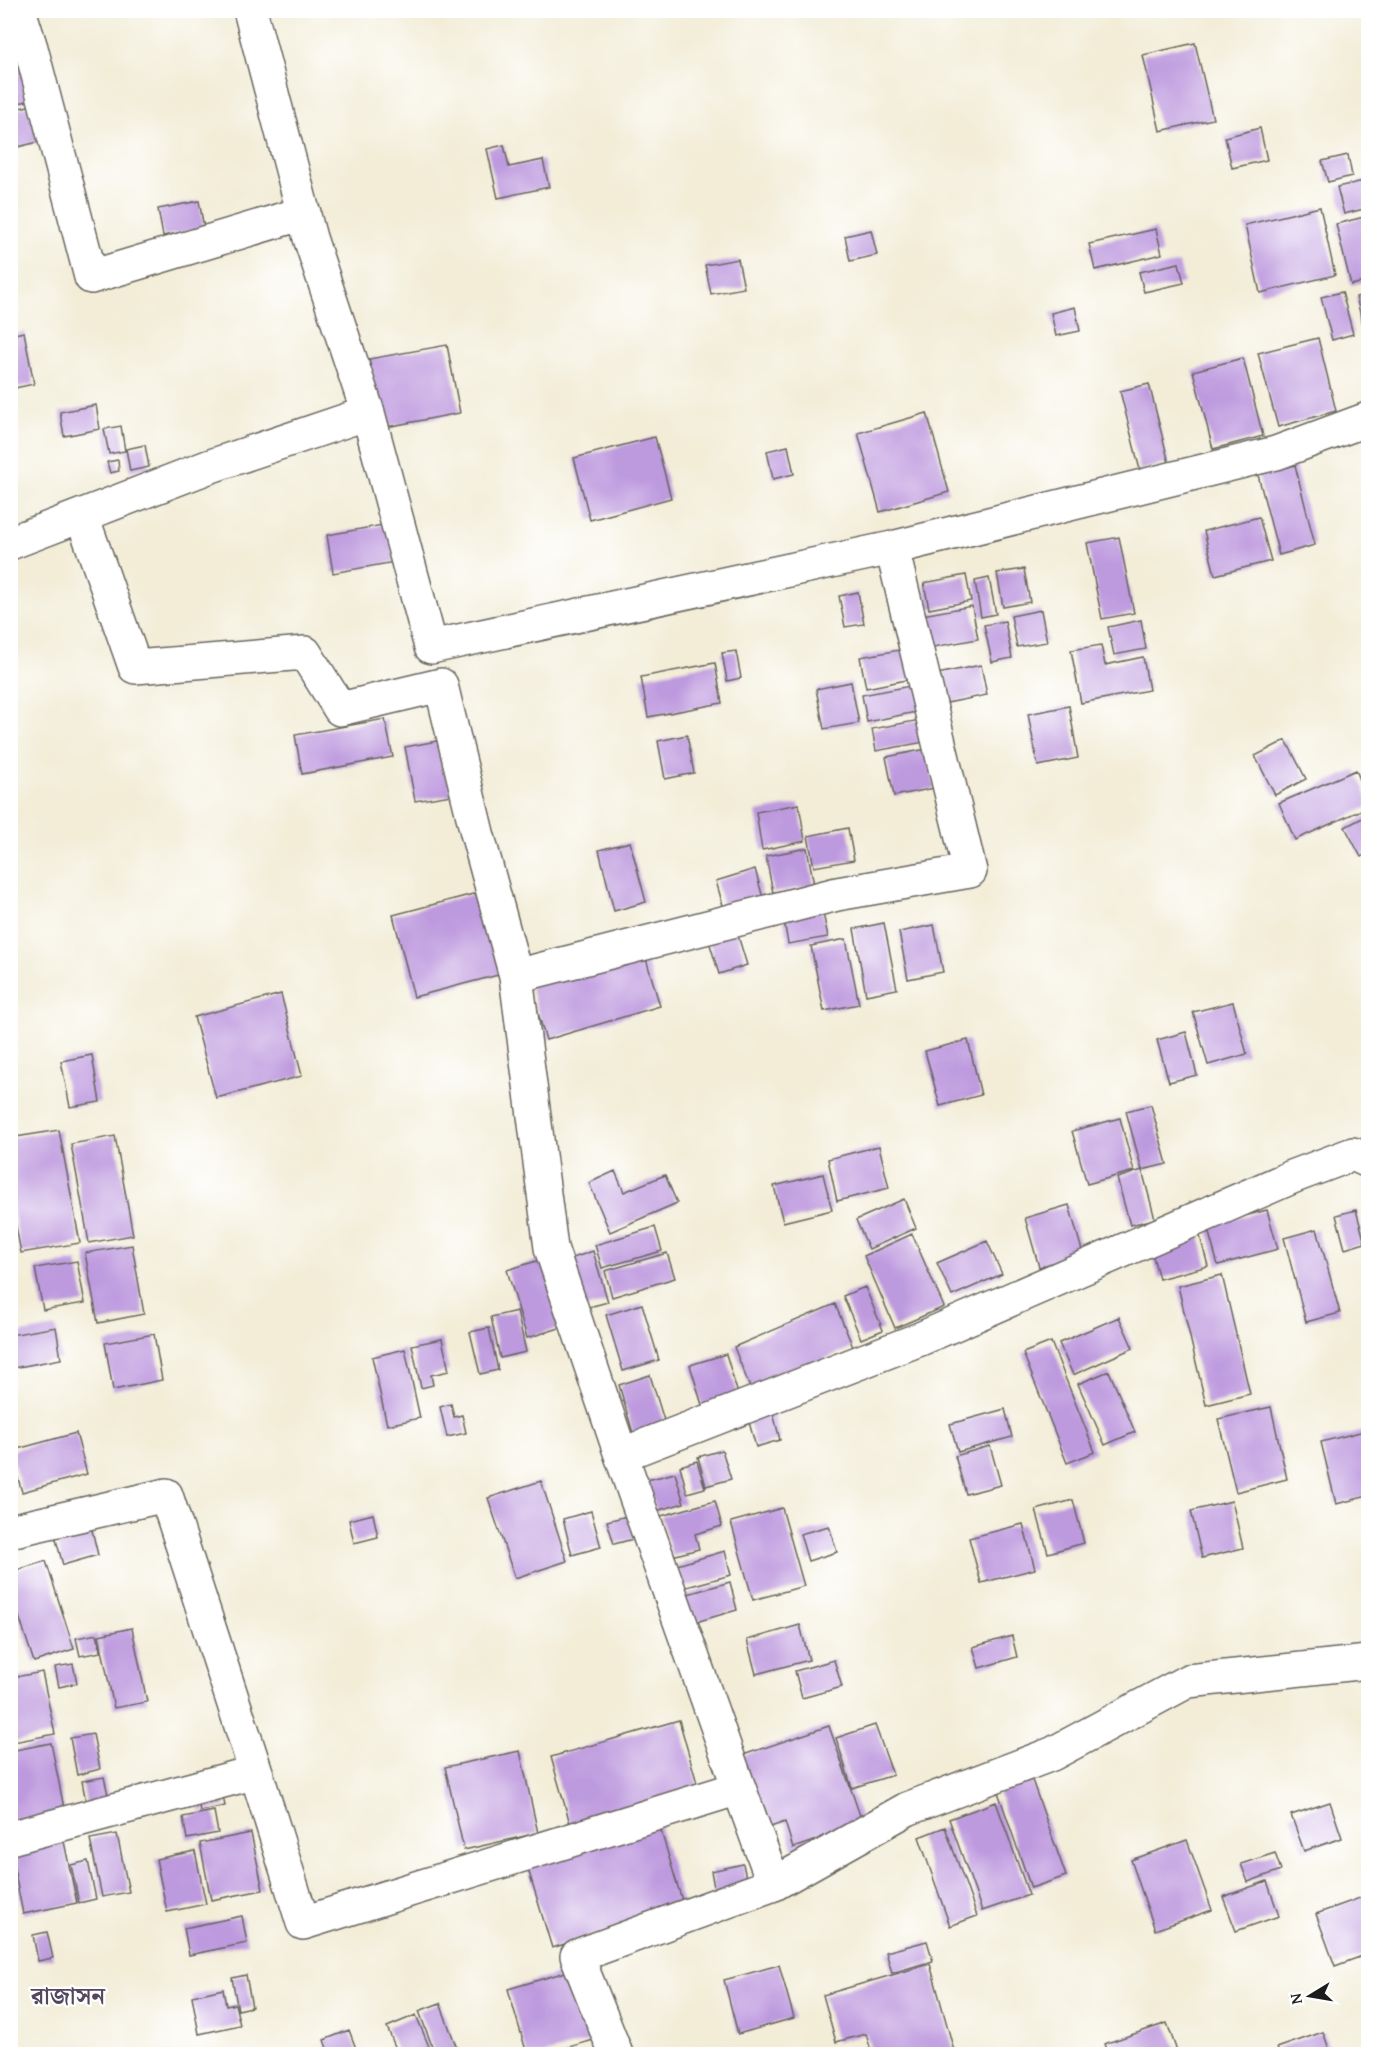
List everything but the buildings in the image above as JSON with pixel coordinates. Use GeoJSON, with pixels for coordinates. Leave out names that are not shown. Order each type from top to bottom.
{"type":"FeatureCollection","features":[{"type":"Feature","properties":{"kind":"street"},"geometry":{"type":"LineString","coordinates":[[19,10],[91,277],[304,213]]}},
{"type":"Feature","properties":{"kind":"street"},"geometry":{"type":"LineString","coordinates":[[250,10],[304,213],[369,412],[516,976],[551,1248],[621,1455],[774,1884]]}},
{"type":"Feature","properties":{"kind":"street"},"geometry":{"type":"LineString","coordinates":[[10,543],[208,467],[369,412]]}},
{"type":"Feature","properties":{"kind":"street"},"geometry":{"type":"LineString","coordinates":[[430,646],[892,548],[1276,453],[1368,419]]}},
{"type":"Feature","properties":{"kind":"street"},"geometry":{"type":"LineString","coordinates":[[82,516],[135,667],[305,653],[340,709],[441,686]]}},
{"type":"Feature","properties":{"kind":"street"},"geometry":{"type":"LineString","coordinates":[[516,976],[837,894],[970,871],[892,548]]}},
{"type":"Feature","properties":{"kind":"street"},"geometry":{"type":"LineString","coordinates":[[621,1455],[920,1339],[1292,1177],[1353,1154],[1368,1161]]}},
{"type":"Feature","properties":{"kind":"street"},"geometry":{"type":"LineString","coordinates":[[10,1531],[166,1495],[303,1923],[739,1788]]}},
{"type":"Feature","properties":{"kind":"street"},"geometry":{"type":"LineString","coordinates":[[616,2055],[578,1956],[774,1884],[907,1809],[1052,1754],[1188,1682],[1368,1662]]}},
{"type":"Feature","properties":{"kind":"street"},"geometry":{"type":"LineString","coordinates":[[10,1838],[256,1772]]}},
{"type":"Feature","properties":{"kind":"district","name":"রাজাসন"},"geometry":{"type":"Point","coordinates":[68,1996]}}]}
